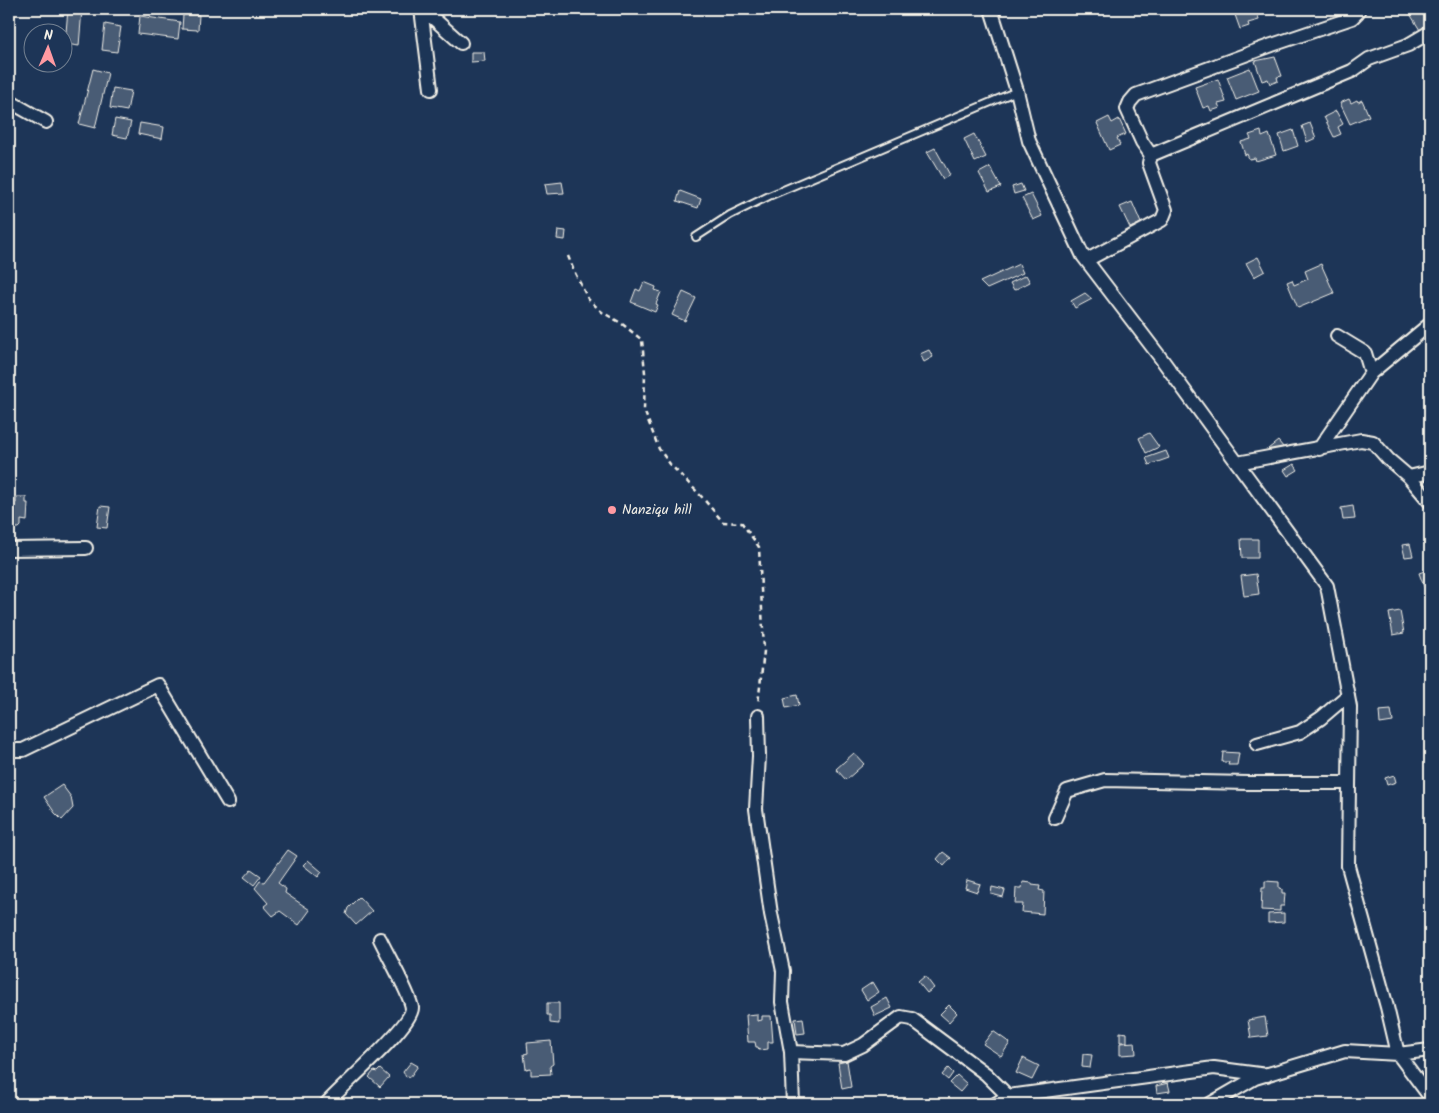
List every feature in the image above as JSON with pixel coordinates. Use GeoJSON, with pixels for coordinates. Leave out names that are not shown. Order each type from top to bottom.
{"type":"FeatureCollection","features":[{"type":"Feature","properties":{"kind":"street"},"geometry":{"type":"LineString","coordinates":[[422,9],[461,43]]}},
{"type":"Feature","properties":{"kind":"street"},"geometry":{"type":"LineString","coordinates":[[422,9],[431,90]]}},
{"type":"Feature","properties":{"kind":"street"},"geometry":{"type":"LineString","coordinates":[[991,9],[1017,91],[1029,141],[1087,260],[1327,586],[1350,706],[1348,866],[1398,1054],[1430,1097]]}},
{"type":"Feature","properties":{"kind":"street"},"geometry":{"type":"LineString","coordinates":[[1087,260],[1162,220],[1166,210],[1149,164],[1151,155],[1142,142],[1127,109],[1136,95],[1272,44],[1352,18],[1358,12]]}},
{"type":"Feature","properties":{"kind":"street"},"geometry":{"type":"LineString","coordinates":[[1151,155],[1352,71],[1369,59],[1408,45],[1430,32]]}},
{"type":"Feature","properties":{"kind":"street"},"geometry":{"type":"LineString","coordinates":[[9,101],[46,122]]}},
{"type":"Feature","properties":{"kind":"street"},"geometry":{"type":"LineString","coordinates":[[1319,449],[1371,373],[1430,324]]}},
{"type":"Feature","properties":{"kind":"street"},"geometry":{"type":"LineString","coordinates":[[1337,336],[1365,353],[1371,373]]}},
{"type":"Feature","properties":{"kind":"street"},"geometry":{"type":"LineString","coordinates":[[1237,463],[1361,440],[1373,442],[1388,458],[1410,476],[1430,502]]}},
{"type":"Feature","properties":{"kind":"street"},"geometry":{"type":"LineString","coordinates":[[1410,476],[1430,472]]}},
{"type":"Feature","properties":{"kind":"street"},"geometry":{"type":"LineString","coordinates":[[9,549],[86,548]]}},
{"type":"Feature","properties":{"kind":"street"},"geometry":{"type":"LineString","coordinates":[[9,748],[10,750],[23,750],[158,685],[228,802]]}},
{"type":"Feature","properties":{"kind":"street"},"geometry":{"type":"LineString","coordinates":[[1257,744],[1300,732],[1321,718],[1348,695]]}},
{"type":"Feature","properties":{"kind":"street"},"geometry":{"type":"LineString","coordinates":[[758,716],[759,756],[756,809],[771,914],[783,971],[782,1002],[791,1052],[794,1104]]}},
{"type":"Feature","properties":{"kind":"street"},"geometry":{"type":"LineString","coordinates":[[1055,818],[1067,791],[1105,780],[1349,783]]}},
{"type":"Feature","properties":{"kind":"street"},"geometry":{"type":"LineString","coordinates":[[326,1104],[394,1036],[410,1015],[412,1008],[406,991],[380,939]]}},
{"type":"Feature","properties":{"kind":"street"},"geometry":{"type":"LineString","coordinates":[[791,1052],[844,1054],[863,1045],[901,1017],[912,1020],[986,1074],[1008,1096]]}},
{"type":"Feature","properties":{"kind":"street"},"geometry":{"type":"LineString","coordinates":[[1210,1104],[1255,1078],[1344,1051],[1398,1054],[1430,1050]]}},
{"type":"Feature","properties":{"kind":"street"},"geometry":{"type":"LineString","coordinates":[[995,1104],[1008,1096],[1214,1068],[1267,1075]]}},
{"type":"Feature","properties":{"kind":"lane"},"geometry":{"type":"LineString","coordinates":[[696,237],[730,215],[769,196],[1017,91]]}},
{"type":"Feature","properties":{"kind":"path"},"geometry":{"type":"LineString","coordinates":[[568,256],[588,299],[602,312],[621,323],[642,340],[645,373],[644,410],[659,449],[670,464],[723,522],[742,524],[759,548],[764,651],[758,716]]}},
{"type":"Feature","properties":{"kind":"building"},"geometry":{"type":"Polygon","coordinates":[[[68,9],[82,9],[79,46],[72,45],[72,22],[67,22],[68,9]]]}},
{"type":"Feature","properties":{"kind":"building"},"geometry":{"type":"Polygon","coordinates":[[[1256,9],[1259,20],[1248,23],[1249,26],[1240,29],[1234,12],[1256,9]]]}},
{"type":"Feature","properties":{"kind":"building"},"geometry":{"type":"Polygon","coordinates":[[[1407,9],[1430,9],[1430,30],[1423,35],[1407,9]]]}},
{"type":"Feature","properties":{"kind":"building"},"geometry":{"type":"Polygon","coordinates":[[[183,15],[199,15],[198,30],[182,29],[183,15]]]}},
{"type":"Feature","properties":{"kind":"building"},"geometry":{"type":"Polygon","coordinates":[[[140,16],[180,22],[178,39],[138,34],[140,16]]]}},
{"type":"Feature","properties":{"kind":"building"},"geometry":{"type":"Polygon","coordinates":[[[105,24],[121,27],[117,52],[102,50],[105,24]]]}},
{"type":"Feature","properties":{"kind":"building"},"geometry":{"type":"Polygon","coordinates":[[[471,52],[484,52],[485,61],[471,62],[471,52]]]}},
{"type":"Feature","properties":{"kind":"building"},"geometry":{"type":"Polygon","coordinates":[[[1275,57],[1282,76],[1277,77],[1278,81],[1270,84],[1268,79],[1262,81],[1255,61],[1275,57]]]}},
{"type":"Feature","properties":{"kind":"building"},"geometry":{"type":"Polygon","coordinates":[[[1250,68],[1259,91],[1236,100],[1227,77],[1250,68]]]}},
{"type":"Feature","properties":{"kind":"building"},"geometry":{"type":"Polygon","coordinates":[[[93,69],[108,73],[95,128],[79,124],[93,69]]]}},
{"type":"Feature","properties":{"kind":"building"},"geometry":{"type":"Polygon","coordinates":[[[1218,79],[1226,102],[1218,104],[1220,108],[1211,111],[1209,106],[1203,108],[1195,87],[1218,79]]]}},
{"type":"Feature","properties":{"kind":"building"},"geometry":{"type":"Polygon","coordinates":[[[113,88],[131,91],[127,111],[110,108],[113,88]]]}},
{"type":"Feature","properties":{"kind":"building"},"geometry":{"type":"Polygon","coordinates":[[[1349,99],[1351,103],[1362,100],[1369,116],[1350,124],[1340,103],[1349,99]]]}},
{"type":"Feature","properties":{"kind":"building"},"geometry":{"type":"Polygon","coordinates":[[[1336,111],[1343,124],[1338,127],[1341,134],[1334,137],[1324,117],[1336,111]]]}},
{"type":"Feature","properties":{"kind":"building"},"geometry":{"type":"Polygon","coordinates":[[[1109,117],[1112,123],[1119,119],[1126,134],[1117,138],[1120,145],[1109,150],[1097,123],[1109,117]]]}},
{"type":"Feature","properties":{"kind":"building"},"geometry":{"type":"Polygon","coordinates":[[[115,119],[131,122],[127,138],[112,135],[115,119]]]}},
{"type":"Feature","properties":{"kind":"building"},"geometry":{"type":"Polygon","coordinates":[[[140,123],[164,127],[162,139],[138,134],[140,123]]]}},
{"type":"Feature","properties":{"kind":"building"},"geometry":{"type":"Polygon","coordinates":[[[1310,123],[1316,138],[1307,142],[1302,126],[1310,123]]]}},
{"type":"Feature","properties":{"kind":"building"},"geometry":{"type":"Polygon","coordinates":[[[1293,130],[1298,146],[1284,151],[1279,135],[1293,130]]]}},
{"type":"Feature","properties":{"kind":"building"},"geometry":{"type":"Polygon","coordinates":[[[1261,131],[1262,137],[1269,134],[1276,155],[1256,161],[1255,158],[1249,159],[1247,154],[1245,155],[1241,142],[1251,139],[1249,135],[1261,131]]]}},
{"type":"Feature","properties":{"kind":"building"},"geometry":{"type":"Polygon","coordinates":[[[974,134],[986,157],[975,162],[964,139],[974,134]]]}},
{"type":"Feature","properties":{"kind":"building"},"geometry":{"type":"Polygon","coordinates":[[[935,148],[950,175],[943,179],[927,152],[935,148]]]}},
{"type":"Feature","properties":{"kind":"building"},"geometry":{"type":"Polygon","coordinates":[[[990,167],[1001,187],[989,192],[979,173],[990,167]]]}},
{"type":"Feature","properties":{"kind":"building"},"geometry":{"type":"Polygon","coordinates":[[[562,182],[564,193],[547,194],[545,184],[562,182]]]}},
{"type":"Feature","properties":{"kind":"building"},"geometry":{"type":"Polygon","coordinates":[[[1021,184],[1024,191],[1014,194],[1012,187],[1021,184]]]}},
{"type":"Feature","properties":{"kind":"building"},"geometry":{"type":"Polygon","coordinates":[[[680,191],[701,199],[698,208],[677,201],[680,191]]]}},
{"type":"Feature","properties":{"kind":"building"},"geometry":{"type":"Polygon","coordinates":[[[1031,194],[1042,216],[1033,220],[1022,198],[1031,194]]]}},
{"type":"Feature","properties":{"kind":"building"},"geometry":{"type":"Polygon","coordinates":[[[1132,202],[1141,223],[1130,228],[1120,207],[1132,202]]]}},
{"type":"Feature","properties":{"kind":"building"},"geometry":{"type":"Polygon","coordinates":[[[558,230],[566,231],[565,240],[557,239],[558,230]]]}},
{"type":"Feature","properties":{"kind":"building"},"geometry":{"type":"Polygon","coordinates":[[[1258,257],[1265,271],[1254,277],[1246,263],[1258,257]]]}},
{"type":"Feature","properties":{"kind":"building"},"geometry":{"type":"Polygon","coordinates":[[[1019,264],[1023,273],[987,289],[980,282],[1019,264]]]}},
{"type":"Feature","properties":{"kind":"building"},"geometry":{"type":"Polygon","coordinates":[[[1321,264],[1334,293],[1298,308],[1287,282],[1292,280],[1294,285],[1308,279],[1305,271],[1321,264]]]}},
{"type":"Feature","properties":{"kind":"building"},"geometry":{"type":"Polygon","coordinates":[[[1026,275],[1030,282],[1014,290],[1010,283],[1026,275]]]}},
{"type":"Feature","properties":{"kind":"building"},"geometry":{"type":"Polygon","coordinates":[[[644,282],[656,287],[655,290],[661,292],[655,312],[631,302],[636,289],[640,291],[644,282]]]}},
{"type":"Feature","properties":{"kind":"building"},"geometry":{"type":"Polygon","coordinates":[[[683,292],[696,298],[685,321],[672,315],[683,292]]]}},
{"type":"Feature","properties":{"kind":"building"},"geometry":{"type":"Polygon","coordinates":[[[1085,293],[1092,299],[1075,308],[1071,301],[1085,293]]]}},
{"type":"Feature","properties":{"kind":"building"},"geometry":{"type":"Polygon","coordinates":[[[929,350],[933,357],[924,362],[920,354],[929,350]]]}},
{"type":"Feature","properties":{"kind":"building"},"geometry":{"type":"Polygon","coordinates":[[[1149,433],[1159,447],[1146,453],[1139,438],[1149,433]]]}},
{"type":"Feature","properties":{"kind":"building"},"geometry":{"type":"Polygon","coordinates":[[[1278,441],[1284,448],[1274,456],[1268,449],[1278,441]]]}},
{"type":"Feature","properties":{"kind":"building"},"geometry":{"type":"Polygon","coordinates":[[[1166,451],[1169,458],[1149,465],[1146,458],[1166,451]]]}},
{"type":"Feature","properties":{"kind":"building"},"geometry":{"type":"Polygon","coordinates":[[[1294,464],[1298,470],[1288,476],[1284,470],[1294,464]]]}},
{"type":"Feature","properties":{"kind":"building"},"geometry":{"type":"Polygon","coordinates":[[[16,497],[26,497],[26,503],[28,503],[27,521],[21,520],[19,528],[12,528],[12,524],[9,524],[9,503],[16,503],[16,497]]]}},
{"type":"Feature","properties":{"kind":"building"},"geometry":{"type":"Polygon","coordinates":[[[100,506],[110,507],[107,528],[97,527],[100,506]]]}},
{"type":"Feature","properties":{"kind":"building"},"geometry":{"type":"Polygon","coordinates":[[[1353,506],[1355,519],[1343,520],[1341,508],[1353,506]]]}},
{"type":"Feature","properties":{"kind":"building"},"geometry":{"type":"Polygon","coordinates":[[[1241,539],[1258,539],[1258,558],[1242,558],[1241,539]]]}},
{"type":"Feature","properties":{"kind":"building"},"geometry":{"type":"Polygon","coordinates":[[[1410,544],[1413,556],[1405,557],[1402,545],[1410,544]]]}},
{"type":"Feature","properties":{"kind":"building"},"geometry":{"type":"Polygon","coordinates":[[[1430,569],[1430,603],[1419,573],[1430,569]]]}},
{"type":"Feature","properties":{"kind":"building"},"geometry":{"type":"Polygon","coordinates":[[[1256,574],[1259,594],[1244,596],[1241,576],[1256,574]]]}},
{"type":"Feature","properties":{"kind":"building"},"geometry":{"type":"Polygon","coordinates":[[[1400,611],[1404,633],[1393,635],[1389,613],[1400,611]]]}},
{"type":"Feature","properties":{"kind":"building"},"geometry":{"type":"Polygon","coordinates":[[[797,695],[799,705],[786,708],[784,698],[797,695]]]}},
{"type":"Feature","properties":{"kind":"building"},"geometry":{"type":"Polygon","coordinates":[[[1391,710],[1393,722],[1380,724],[1379,711],[1391,710]]]}},
{"type":"Feature","properties":{"kind":"building"},"geometry":{"type":"Polygon","coordinates":[[[1223,752],[1239,753],[1237,765],[1228,765],[1229,762],[1222,762],[1223,752]]]}},
{"type":"Feature","properties":{"kind":"building"},"geometry":{"type":"Polygon","coordinates":[[[854,753],[864,764],[846,780],[836,769],[854,753]]]}},
{"type":"Feature","properties":{"kind":"building"},"geometry":{"type":"Polygon","coordinates":[[[1394,775],[1396,782],[1387,785],[1385,778],[1394,775]]]}},
{"type":"Feature","properties":{"kind":"building"},"geometry":{"type":"Polygon","coordinates":[[[62,785],[71,797],[73,808],[62,820],[44,797],[62,785]]]}},
{"type":"Feature","properties":{"kind":"building"},"geometry":{"type":"Polygon","coordinates":[[[288,850],[297,856],[278,883],[286,889],[285,893],[310,910],[299,925],[280,911],[273,916],[264,906],[268,903],[255,888],[260,881],[264,882],[288,850]]]}},
{"type":"Feature","properties":{"kind":"building"},"geometry":{"type":"Polygon","coordinates":[[[943,852],[951,858],[944,866],[937,859],[943,852]]]}},
{"type":"Feature","properties":{"kind":"building"},"geometry":{"type":"Polygon","coordinates":[[[308,860],[322,872],[318,877],[303,865],[308,860]]]}},
{"type":"Feature","properties":{"kind":"building"},"geometry":{"type":"Polygon","coordinates":[[[251,869],[261,876],[254,885],[244,877],[251,869]]]}},
{"type":"Feature","properties":{"kind":"building"},"geometry":{"type":"Polygon","coordinates":[[[967,880],[980,884],[977,892],[965,888],[967,880]]]}},
{"type":"Feature","properties":{"kind":"building"},"geometry":{"type":"Polygon","coordinates":[[[1265,881],[1279,882],[1279,888],[1282,889],[1282,893],[1285,893],[1284,906],[1280,906],[1280,911],[1261,910],[1262,888],[1265,888],[1265,881]]]}},
{"type":"Feature","properties":{"kind":"building"},"geometry":{"type":"Polygon","coordinates":[[[1023,882],[1040,886],[1039,890],[1044,891],[1043,914],[1022,912],[1023,904],[1015,904],[1016,888],[1022,888],[1023,882]]]}},
{"type":"Feature","properties":{"kind":"building"},"geometry":{"type":"Polygon","coordinates":[[[992,887],[1005,890],[1003,897],[991,894],[992,887]]]}},
{"type":"Feature","properties":{"kind":"building"},"geometry":{"type":"Polygon","coordinates":[[[359,897],[372,911],[356,925],[346,914],[348,908],[359,897]]]}},
{"type":"Feature","properties":{"kind":"building"},"geometry":{"type":"Polygon","coordinates":[[[1284,913],[1284,922],[1268,923],[1268,914],[1284,913]]]}},
{"type":"Feature","properties":{"kind":"building"},"geometry":{"type":"Polygon","coordinates":[[[925,976],[934,988],[927,993],[918,982],[925,976]]]}},
{"type":"Feature","properties":{"kind":"building"},"geometry":{"type":"Polygon","coordinates":[[[873,982],[879,992],[867,1000],[861,990],[873,982]]]}},
{"type":"Feature","properties":{"kind":"building"},"geometry":{"type":"Polygon","coordinates":[[[887,998],[892,1008],[875,1016],[871,1007],[887,998]]]}},
{"type":"Feature","properties":{"kind":"building"},"geometry":{"type":"Polygon","coordinates":[[[547,1003],[559,1003],[559,1024],[550,1023],[550,1015],[547,1015],[547,1003]]]}},
{"type":"Feature","properties":{"kind":"building"},"geometry":{"type":"Polygon","coordinates":[[[949,1005],[957,1013],[949,1022],[940,1014],[949,1005]]]}},
{"type":"Feature","properties":{"kind":"building"},"geometry":{"type":"Polygon","coordinates":[[[757,1014],[757,1021],[762,1020],[762,1016],[771,1016],[773,1042],[768,1042],[768,1049],[759,1050],[755,1042],[748,1042],[746,1015],[757,1014]]]}},
{"type":"Feature","properties":{"kind":"building"},"geometry":{"type":"Polygon","coordinates":[[[1265,1017],[1268,1036],[1251,1038],[1248,1020],[1265,1017]]]}},
{"type":"Feature","properties":{"kind":"building"},"geometry":{"type":"Polygon","coordinates":[[[803,1018],[805,1033],[797,1034],[795,1019],[803,1018]]]}},
{"type":"Feature","properties":{"kind":"building"},"geometry":{"type":"Polygon","coordinates":[[[993,1031],[1010,1043],[1001,1056],[983,1044],[993,1031]]]}},
{"type":"Feature","properties":{"kind":"building"},"geometry":{"type":"Polygon","coordinates":[[[1120,1032],[1127,1033],[1127,1042],[1120,1042],[1120,1032]]]}},
{"type":"Feature","properties":{"kind":"building"},"geometry":{"type":"Polygon","coordinates":[[[551,1041],[553,1064],[550,1066],[551,1074],[531,1075],[531,1068],[526,1069],[524,1054],[528,1053],[527,1043],[551,1041]]]}},
{"type":"Feature","properties":{"kind":"building"},"geometry":{"type":"Polygon","coordinates":[[[1135,1042],[1136,1054],[1120,1055],[1120,1043],[1135,1042]]]}},
{"type":"Feature","properties":{"kind":"building"},"geometry":{"type":"Polygon","coordinates":[[[1083,1054],[1092,1055],[1090,1068],[1082,1067],[1083,1054]]]}},
{"type":"Feature","properties":{"kind":"building"},"geometry":{"type":"Polygon","coordinates":[[[1023,1058],[1039,1066],[1032,1080],[1016,1073],[1023,1058]]]}},
{"type":"Feature","properties":{"kind":"building"},"geometry":{"type":"Polygon","coordinates":[[[847,1061],[851,1087],[842,1089],[838,1063],[847,1061]]]}},
{"type":"Feature","properties":{"kind":"building"},"geometry":{"type":"Polygon","coordinates":[[[411,1062],[418,1066],[410,1077],[406,1077],[403,1072],[411,1062]]]}},
{"type":"Feature","properties":{"kind":"building"},"geometry":{"type":"Polygon","coordinates":[[[948,1068],[953,1073],[948,1080],[942,1075],[948,1068]]]}},
{"type":"Feature","properties":{"kind":"building"},"geometry":{"type":"Polygon","coordinates":[[[380,1069],[389,1077],[380,1087],[369,1077],[374,1071],[377,1072],[380,1069]]]}},
{"type":"Feature","properties":{"kind":"building"},"geometry":{"type":"Polygon","coordinates":[[[957,1075],[967,1084],[960,1092],[949,1083],[957,1075]]]}},
{"type":"Feature","properties":{"kind":"building"},"geometry":{"type":"Polygon","coordinates":[[[1168,1083],[1170,1091],[1157,1093],[1156,1086],[1168,1083]]]}},
{"type":"Feature","properties":{"kind":"place","name":"Nanziqu hill"},"geometry":{"type":"Point","coordinates":[612,510]}}]}
